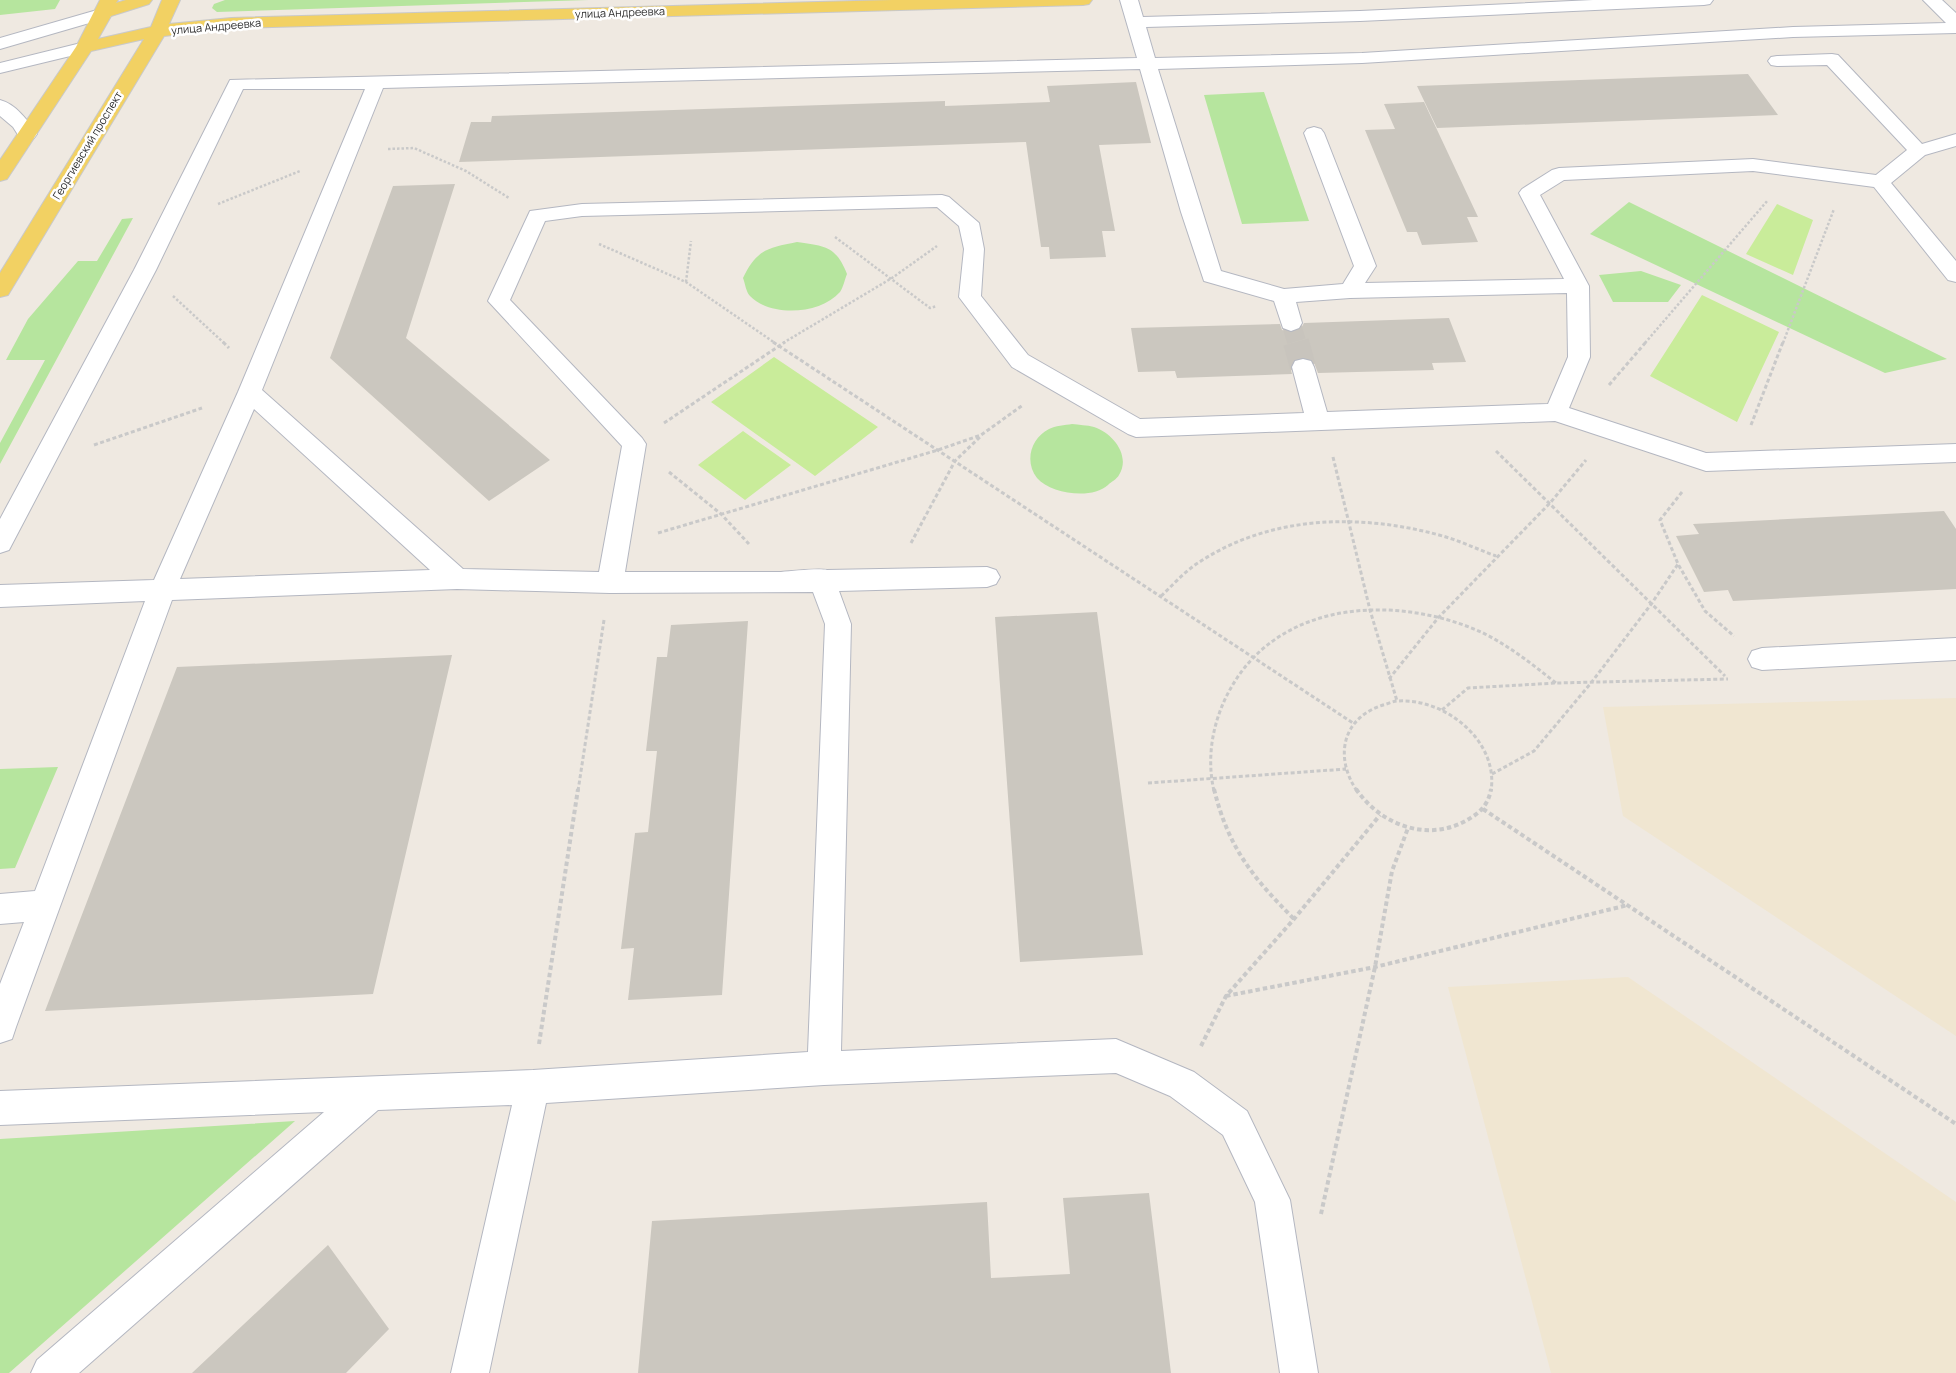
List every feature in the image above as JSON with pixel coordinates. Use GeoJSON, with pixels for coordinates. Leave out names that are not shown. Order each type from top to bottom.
{"type":"FeatureCollection","features":[{"type":"Feature","properties":{"kind":"main road"},"geometry":{"type":"LineString","coordinates":[[0,176],[85,47],[107,6],[143,0]]}},
{"type":"Feature","properties":{"kind":"main road","name":"Георгиевский проспект"},"geometry":{"type":"LineString","coordinates":[[0,290],[158,31],[171,0]]}},
{"type":"Feature","properties":{"kind":"main road","name":"улица Андреевка"},"geometry":{"type":"LineString","coordinates":[[85,47],[158,31],[231,23],[1083,0]]}},
{"type":"Feature","properties":{"kind":"street"},"geometry":{"type":"LineString","coordinates":[[1129,0],[1212,276],[1284,296],[1350,291],[1578,286]]}},
{"type":"Feature","properties":{"kind":"street"},"geometry":{"type":"LineString","coordinates":[[1135,22],[1360,16],[1704,0]]}},
{"type":"Feature","properties":{"kind":"street"},"geometry":{"type":"LineString","coordinates":[[1932,0],[1956,23]]}},
{"type":"Feature","properties":{"kind":"street"},"geometry":{"type":"LineString","coordinates":[[0,44],[107,6]]}},
{"type":"Feature","properties":{"kind":"street"},"geometry":{"type":"LineString","coordinates":[[0,543],[145,270],[236,84],[376,84],[1362,58],[1793,32],[1956,28]]}},
{"type":"Feature","properties":{"kind":"street"},"geometry":{"type":"LineString","coordinates":[[0,68],[85,47]]}},
{"type":"Feature","properties":{"kind":"street"},"geometry":{"type":"LineString","coordinates":[[1777,61],[1832,59],[1918,151]]}},
{"type":"Feature","properties":{"kind":"street"},"geometry":{"type":"LineString","coordinates":[[0,1027],[162,591],[253,383],[376,84]]}},
{"type":"Feature","properties":{"kind":"street"},"geometry":{"type":"LineString","coordinates":[[0,106],[20,123],[27,134]]}},
{"type":"Feature","properties":{"kind":"street"},"geometry":{"type":"LineString","coordinates":[[1314,133],[1365,266],[1350,291]]}},
{"type":"Feature","properties":{"kind":"street"},"geometry":{"type":"LineString","coordinates":[[1880,182],[1918,151],[1956,140]]}},
{"type":"Feature","properties":{"kind":"street"},"geometry":{"type":"LineString","coordinates":[[1556,412],[1579,357],[1578,286],[1529,192],[1559,174],[1754,165],[1880,182],[1956,275]]}},
{"type":"Feature","properties":{"kind":"street"},"geometry":{"type":"LineString","coordinates":[[610,583],[634,444],[499,301],[537,216],[582,210],[942,201],[969,223],[974,249],[970,297],[1020,361],[1136,428],[1556,412],[1706,462],[1956,453]]}},
{"type":"Feature","properties":{"kind":"street"},"geometry":{"type":"LineString","coordinates":[[1284,296],[1291,323]]}},
{"type":"Feature","properties":{"kind":"street"},"geometry":{"type":"LineString","coordinates":[[1303,367],[1318,422]]}},
{"type":"Feature","properties":{"kind":"street"},"geometry":{"type":"LineString","coordinates":[[253,383],[456,579]]}},
{"type":"Feature","properties":{"kind":"street"},"geometry":{"type":"LineString","coordinates":[[0,596],[456,579],[610,583],[783,582],[821,579],[988,576]]}},
{"type":"Feature","properties":{"kind":"street"},"geometry":{"type":"LineString","coordinates":[[821,579],[838,624],[824,1068]]}},
{"type":"Feature","properties":{"kind":"street"},"geometry":{"type":"LineString","coordinates":[[1762,659],[1956,649]]}},
{"type":"Feature","properties":{"kind":"street"},"geometry":{"type":"LineString","coordinates":[[0,908],[46,905]]}},
{"type":"Feature","properties":{"kind":"street"},"geometry":{"type":"LineString","coordinates":[[0,1108],[533,1087],[824,1068],[1116,1056],[1182,1084],[1235,1123],[1272,1200],[1299,1373]]}},
{"type":"Feature","properties":{"kind":"street"},"geometry":{"type":"LineString","coordinates":[[470,1373],[533,1087]]}},
{"type":"Feature","properties":{"kind":"street"},"geometry":{"type":"LineString","coordinates":[[50,1373],[372,1093]]}},
{"type":"Feature","properties":{"kind":"path"},"geometry":{"type":"LineString","coordinates":[[167,225],[350,151],[414,148],[466,171],[537,216]]}},
{"type":"Feature","properties":{"kind":"path"},"geometry":{"type":"LineString","coordinates":[[1556,412],[1588,408],[1648,342],[1769,200],[1791,170]]}},
{"type":"Feature","properties":{"kind":"path"},"geometry":{"type":"LineString","coordinates":[[1737,461],[1831,220],[1841,177]]}},
{"type":"Feature","properties":{"kind":"path"},"geometry":{"type":"LineString","coordinates":[[828,203],[828,232],[930,308],[970,297]]}},
{"type":"Feature","properties":{"kind":"path"},"geometry":{"type":"LineString","coordinates":[[686,282],[696,207]]}},
{"type":"Feature","properties":{"kind":"path"},"geometry":{"type":"LineString","coordinates":[[783,582],[721,514],[634,444],[779,346],[892,278],[969,223]]}},
{"type":"Feature","properties":{"kind":"path"},"geometry":{"type":"LineString","coordinates":[[598,243],[686,282],[779,346],[1352,723]]}},
{"type":"Feature","properties":{"kind":"path"},"geometry":{"type":"LineString","coordinates":[[42,463],[253,383],[145,270]]}},
{"type":"Feature","properties":{"kind":"path"},"geometry":{"type":"LineString","coordinates":[[892,578],[955,461],[981,435],[1056,382]]}},
{"type":"Feature","properties":{"kind":"path"},"geometry":{"type":"LineString","coordinates":[[1459,416],[1652,603],[1727,679]]}},
{"type":"Feature","properties":{"kind":"path"},"geometry":{"type":"LineString","coordinates":[[1318,422],[1337,465],[1370,610],[1397,701]]}},
{"type":"Feature","properties":{"kind":"path"},"geometry":{"type":"LineString","coordinates":[[1389,679],[1438,618],[1496,556],[1550,503],[1612,430]]}},
{"type":"Feature","properties":{"kind":"path"},"geometry":{"type":"LineString","coordinates":[[618,545],[938,450],[981,435]]}},
{"type":"Feature","properties":{"kind":"path"},"geometry":{"type":"LineString","coordinates":[[1442,710],[1468,688],[1556,682],[1591,683],[1727,679],[1762,659],[1704,611],[1678,564],[1660,520],[1706,462]]}},
{"type":"Feature","properties":{"kind":"path"},"geometry":{"type":"LineString","coordinates":[[1161,596],[1198,563],[1243,539],[1294,525],[1348,520],[1406,527],[1447,537],[1496,556]]}},
{"type":"Feature","properties":{"kind":"path"},"geometry":{"type":"LineString","coordinates":[[1492,774],[1534,752],[1591,683],[1652,603],[1678,564]]}},
{"type":"Feature","properties":{"kind":"path"},"geometry":{"type":"LineString","coordinates":[[533,1087],[610,583]]}},
{"type":"Feature","properties":{"kind":"path"},"geometry":{"type":"LineString","coordinates":[[1294,919],[1262,887],[1238,852],[1220,815],[1212,778],[1211,743],[1218,710],[1232,681],[1252,656],[1293,628],[1325,616],[1370,610],[1404,611],[1438,618],[1480,632],[1520,654],[1556,682]]}},
{"type":"Feature","properties":{"kind":"path"},"geometry":{"type":"LineString","coordinates":[[1397,701],[1420,702],[1442,710],[1461,722],[1476,738],[1487,755],[1492,774],[1491,792],[1483,809],[1464,824],[1438,831],[1408,828],[1380,815],[1358,794],[1346,769],[1344,745],[1352,723],[1365,712],[1380,704],[1397,701]]}},
{"type":"Feature","properties":{"kind":"path"},"geometry":{"type":"LineString","coordinates":[[1148,783],[1346,769]]}},
{"type":"Feature","properties":{"kind":"path"},"geometry":{"type":"LineString","coordinates":[[1483,809],[1956,1124]]}},
{"type":"Feature","properties":{"kind":"path"},"geometry":{"type":"LineString","coordinates":[[1182,1084],[1226,996],[1294,919],[1380,815]]}},
{"type":"Feature","properties":{"kind":"path"},"geometry":{"type":"LineString","coordinates":[[1320,1217],[1375,967],[1392,871],[1408,828]]}},
{"type":"Feature","properties":{"kind":"path"},"geometry":{"type":"LineString","coordinates":[[1226,996],[1375,967],[1628,905]]}},
{"type":"Feature","properties":{"kind":"shaded area"},"geometry":{"type":"Polygon","coordinates":[[[1956,698],[1956,1036],[1623,816],[1603,707],[1956,698]]]}},
{"type":"Feature","properties":{"kind":"shaded area"},"geometry":{"type":"Polygon","coordinates":[[[1628,977],[1956,1202],[1956,1373],[1551,1373],[1448,987],[1628,977]]]}},
{"type":"Feature","properties":{"kind":"green space"},"geometry":{"type":"Polygon","coordinates":[[[0,0],[60,0],[55,9],[0,15],[0,0]]]}},
{"type":"Feature","properties":{"kind":"green space"},"geometry":{"type":"Polygon","coordinates":[[[225,0],[589,0],[217,12],[212,8],[214,4],[225,0]]]}},
{"type":"Feature","properties":{"kind":"green space"},"geometry":{"type":"Polygon","coordinates":[[[1264,92],[1309,221],[1242,224],[1204,95],[1264,92]]]}},
{"type":"Feature","properties":{"kind":"green space"},"geometry":{"type":"Polygon","coordinates":[[[1629,202],[1947,359],[1885,373],[1590,234],[1629,202]]]}},
{"type":"Feature","properties":{"kind":"green space"},"geometry":{"type":"Polygon","coordinates":[[[1777,204],[1813,220],[1793,275],[1746,254],[1777,204]]]}},
{"type":"Feature","properties":{"kind":"green space"},"geometry":{"type":"Polygon","coordinates":[[[133,218],[0,464],[0,443],[45,360],[6,360],[28,319],[78,261],[97,261],[122,219],[133,218]]]}},
{"type":"Feature","properties":{"kind":"green space"},"geometry":{"type":"Polygon","coordinates":[[[797,242],[822,246],[834,253],[847,274],[840,292],[831,300],[808,309],[782,310],[759,303],[750,296],[743,278],[748,268],[764,251],[797,242]]]}},
{"type":"Feature","properties":{"kind":"green space"},"geometry":{"type":"Polygon","coordinates":[[[1641,271],[1681,285],[1668,302],[1613,302],[1599,275],[1641,271]]]}},
{"type":"Feature","properties":{"kind":"green space"},"geometry":{"type":"Polygon","coordinates":[[[1702,295],[1779,332],[1737,422],[1650,376],[1702,295]]]}},
{"type":"Feature","properties":{"kind":"green space"},"geometry":{"type":"Polygon","coordinates":[[[774,357],[878,427],[815,476],[711,402],[774,357]]]}},
{"type":"Feature","properties":{"kind":"green space"},"geometry":{"type":"Polygon","coordinates":[[[1072,424],[1091,426],[1101,430],[1108,434],[1118,446],[1123,460],[1122,468],[1119,475],[1101,490],[1082,494],[1061,491],[1043,484],[1033,471],[1030,457],[1031,450],[1038,438],[1051,428],[1072,424]]]}},
{"type":"Feature","properties":{"kind":"green space"},"geometry":{"type":"Polygon","coordinates":[[[743,431],[791,465],[745,500],[698,465],[743,431]]]}},
{"type":"Feature","properties":{"kind":"green space"},"geometry":{"type":"Polygon","coordinates":[[[58,767],[15,868],[0,869],[0,769],[58,767]]]}},
{"type":"Feature","properties":{"kind":"green space"},"geometry":{"type":"Polygon","coordinates":[[[295,1121],[9,1373],[0,1373],[0,1139],[295,1121]]]}},
{"type":"Feature","properties":{"kind":"building"},"geometry":{"type":"Polygon","coordinates":[[[1748,74],[1778,115],[1437,128],[1417,86],[1748,74]]]}},
{"type":"Feature","properties":{"kind":"building"},"geometry":{"type":"Polygon","coordinates":[[[1136,82],[1151,143],[1099,145],[1115,231],[1102,231],[1106,257],[1050,259],[1049,247],[1041,247],[1026,142],[459,162],[471,122],[491,122],[492,116],[945,101],[945,106],[1050,102],[1047,86],[1136,82]]]}},
{"type":"Feature","properties":{"kind":"building"},"geometry":{"type":"Polygon","coordinates":[[[1424,102],[1478,217],[1467,217],[1478,242],[1422,245],[1417,232],[1407,232],[1365,130],[1395,129],[1384,104],[1424,102]]]}},
{"type":"Feature","properties":{"kind":"building"},"geometry":{"type":"Polygon","coordinates":[[[455,184],[406,338],[550,460],[489,501],[330,358],[393,186],[455,184]]]}},
{"type":"Feature","properties":{"kind":"building"},"geometry":{"type":"Polygon","coordinates":[[[1449,318],[1466,362],[1432,363],[1434,370],[1318,373],[1313,360],[1303,357],[1293,360],[1290,367],[1292,374],[1177,378],[1175,371],[1138,372],[1131,328],[1280,324],[1282,330],[1292,333],[1300,330],[1304,323],[1449,318]]]}},
{"type":"Feature","properties":{"kind":"building"},"geometry":{"type":"Polygon","coordinates":[[[1944,511],[1956,529],[1956,589],[1733,601],[1728,590],[1704,592],[1676,536],[1699,534],[1693,524],[1944,511]]]}},
{"type":"Feature","properties":{"kind":"building"},"geometry":{"type":"Polygon","coordinates":[[[1097,612],[1143,955],[1020,962],[995,617],[1097,612]]]}},
{"type":"Feature","properties":{"kind":"building"},"geometry":{"type":"Polygon","coordinates":[[[748,621],[722,995],[628,1000],[634,948],[621,949],[635,833],[648,832],[657,751],[646,751],[657,657],[667,657],[671,625],[748,621]]]}},
{"type":"Feature","properties":{"kind":"building"},"geometry":{"type":"Polygon","coordinates":[[[452,655],[373,994],[45,1011],[177,667],[452,655]]]}},
{"type":"Feature","properties":{"kind":"building"},"geometry":{"type":"Polygon","coordinates":[[[1149,1193],[1171,1373],[638,1373],[652,1221],[987,1202],[991,1278],[1070,1274],[1063,1198],[1149,1193]]]}},
{"type":"Feature","properties":{"kind":"building"},"geometry":{"type":"Polygon","coordinates":[[[328,1245],[389,1329],[346,1373],[192,1373],[328,1245]]]}},
{"type":"Feature","properties":{"kind":"tunnel"},"geometry":{"type":"LineString","coordinates":[[1291,323],[1297,343]]}},
{"type":"Feature","properties":{"kind":"tunnel"},"geometry":{"type":"LineString","coordinates":[[1296,342],[1303,367]]}}]}
